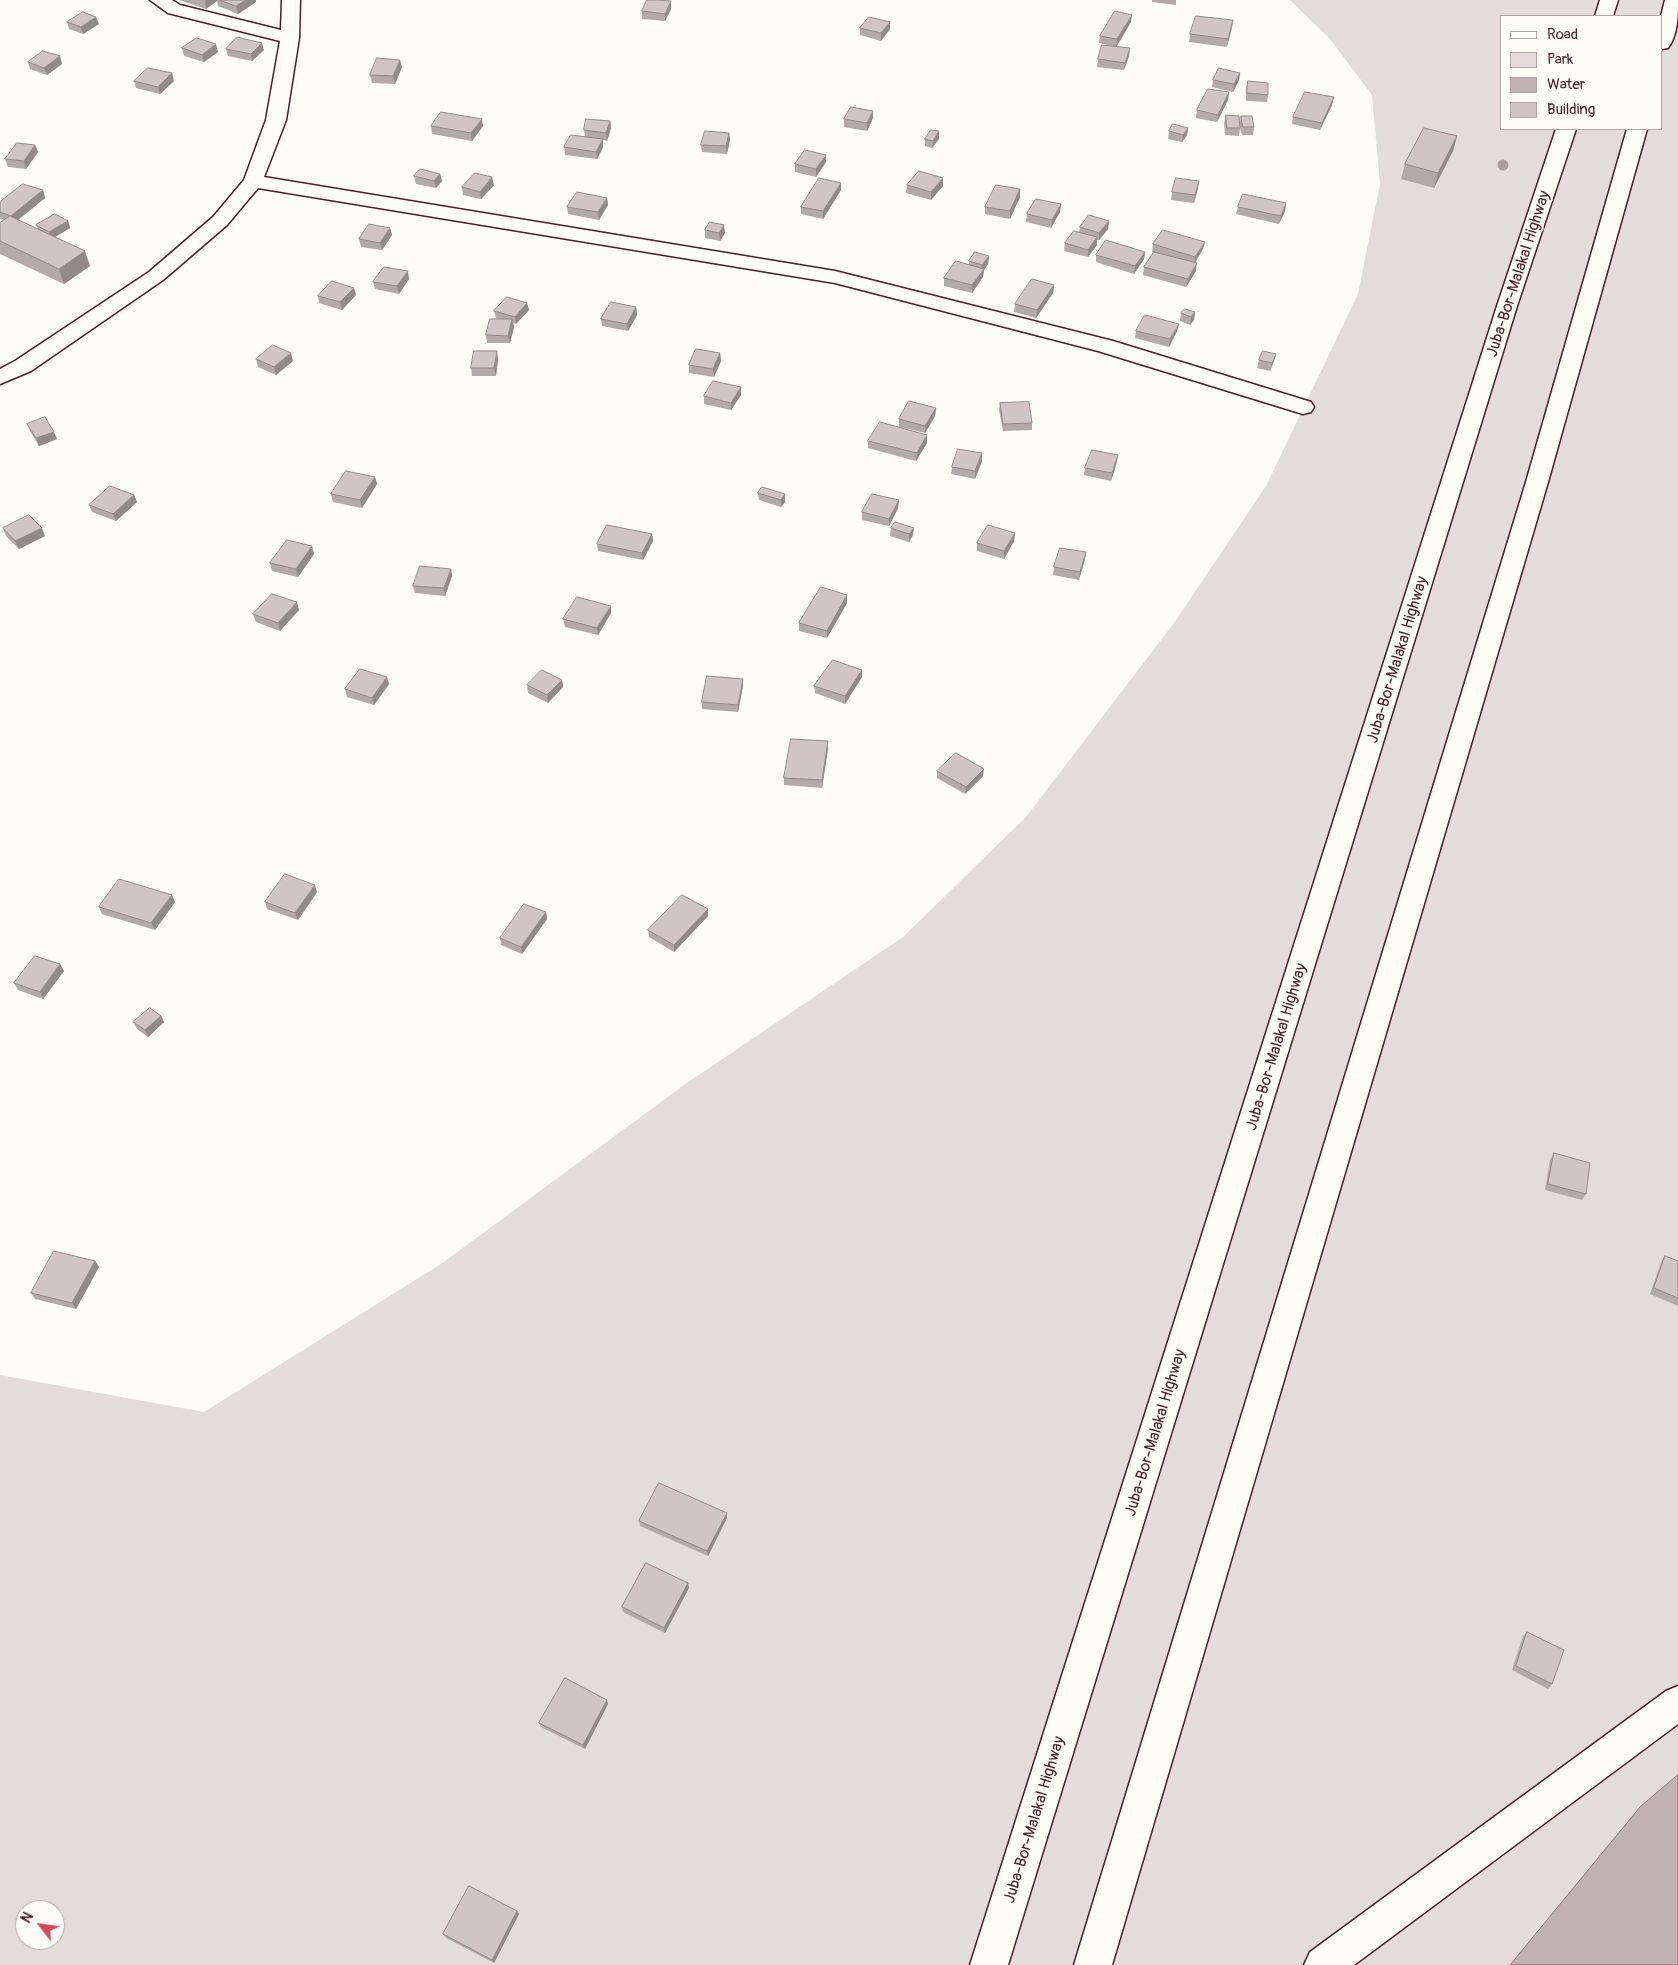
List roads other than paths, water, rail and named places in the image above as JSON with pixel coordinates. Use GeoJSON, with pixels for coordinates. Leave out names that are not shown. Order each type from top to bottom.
{"type":"FeatureCollection","features":[{"type":"Feature","properties":{"kind":"main road"},"geometry":{"type":"LineString","coordinates":[[159,0],[174,9],[290,38]]}},
{"type":"Feature","properties":{"kind":"main road"},"geometry":{"type":"LineString","coordinates":[[0,377],[23,366],[156,276],[220,221],[253,181],[276,120],[290,38],[291,0]]}},
{"type":"Feature","properties":{"kind":"main road"},"geometry":{"type":"LineString","coordinates":[[1604,15],[1609,0]]}},
{"type":"Feature","properties":{"kind":"main road"},"geometry":{"type":"LineString","coordinates":[[1663,42],[1673,22],[1674,0]]}},
{"type":"Feature","properties":{"kind":"main road","name":"Juba-Bor-Malakal Highway"},"geometry":{"type":"LineString","coordinates":[[989,1965],[1507,306],[1566,130]]}},
{"type":"Feature","properties":{"kind":"main road"},"geometry":{"type":"LineString","coordinates":[[1094,1965],[1537,482],[1638,130]]}},
{"type":"Feature","properties":{"kind":"main road"},"geometry":{"type":"LineString","coordinates":[[253,181],[835,277],[1105,346],[1303,407]]}},
{"type":"Feature","properties":{"kind":"main road"},"geometry":{"type":"LineString","coordinates":[[1323,1965],[1678,1703]]}},
{"type":"Feature","properties":{"kind":"water"},"geometry":{"type":"Polygon","coordinates":[[[1678,1775],[1678,1965],[1510,1965],[1640,1807],[1678,1775]]]}}]}
